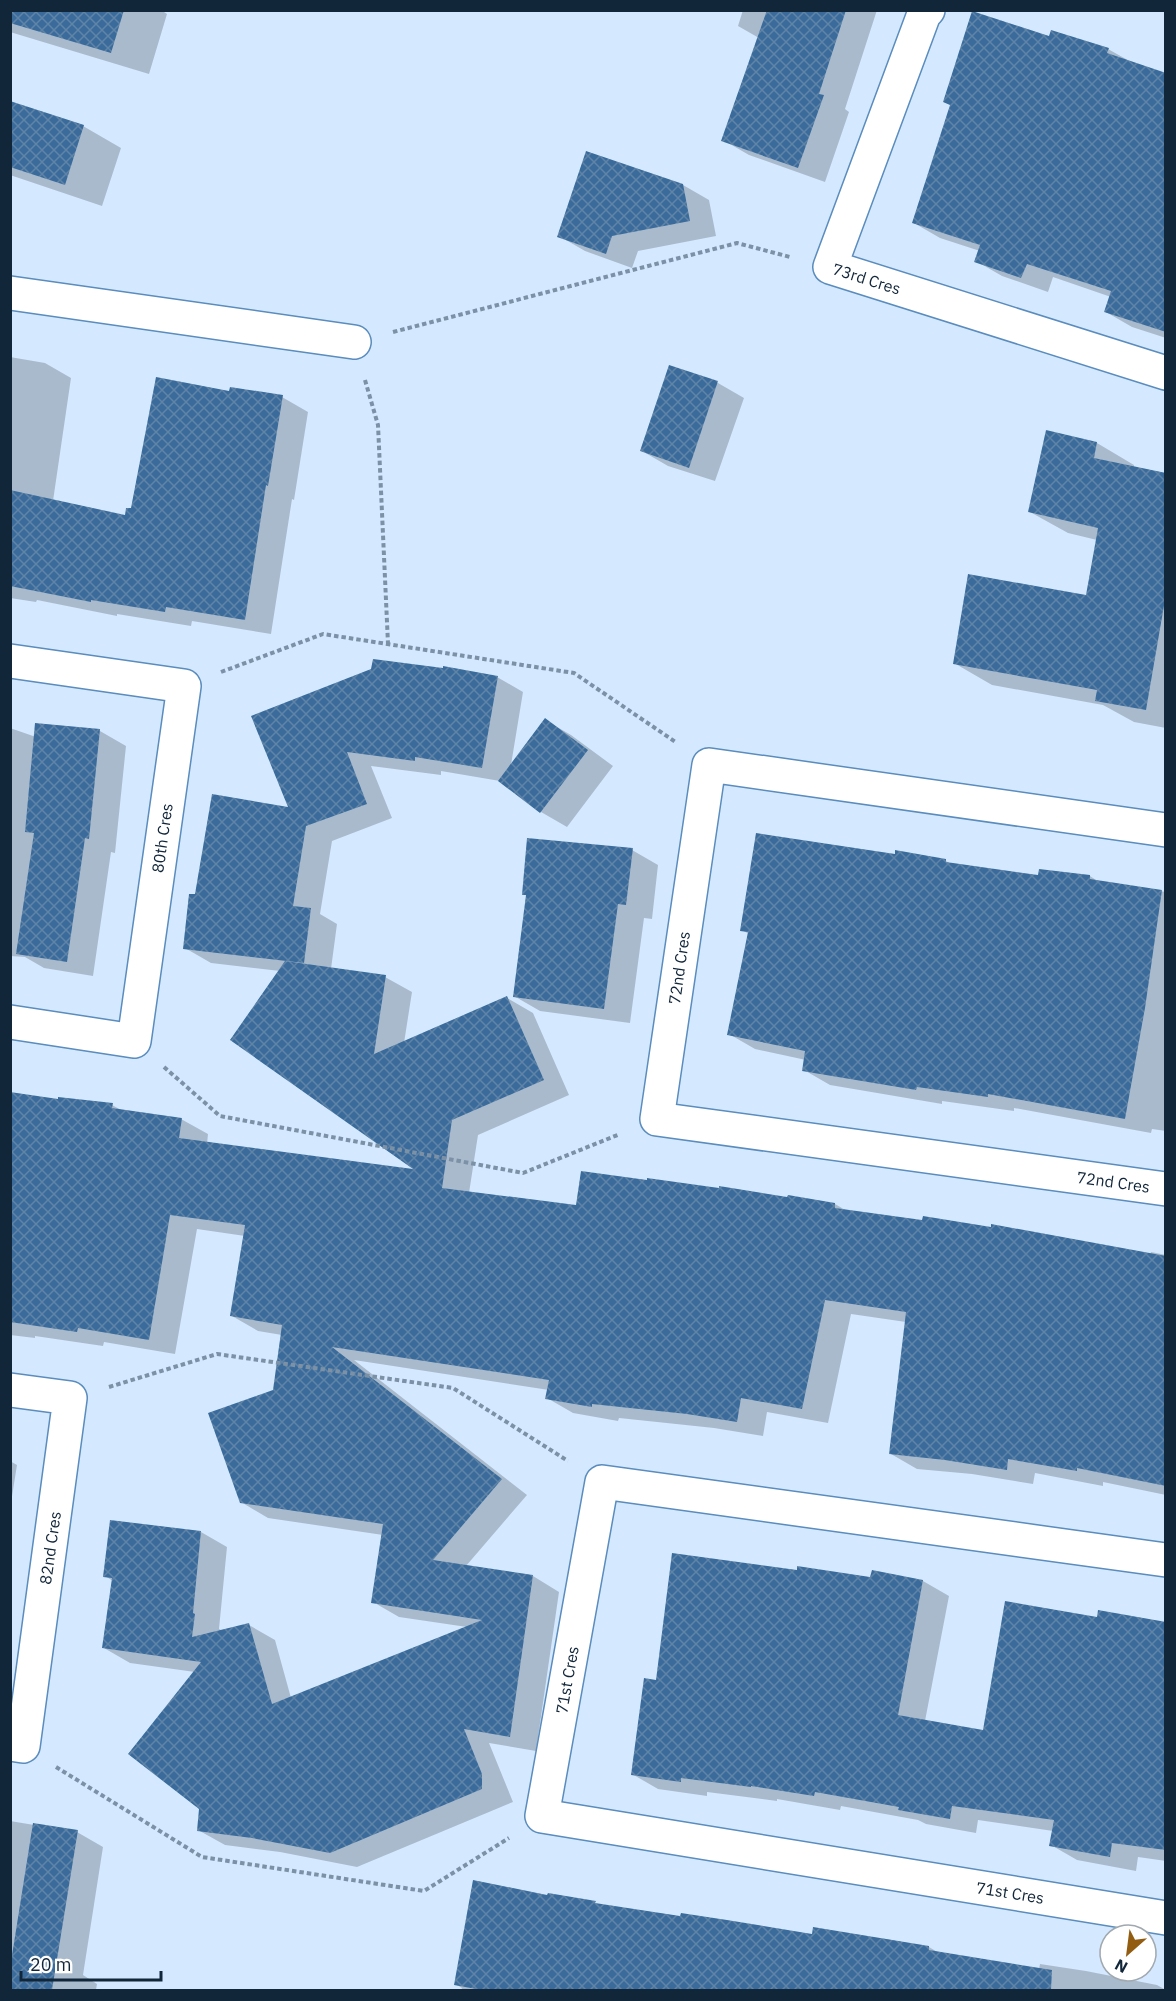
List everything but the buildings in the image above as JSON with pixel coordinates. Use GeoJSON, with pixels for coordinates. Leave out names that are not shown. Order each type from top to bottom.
{"type":"FeatureCollection","features":[{"type":"Feature","properties":{"kind":"street","name":"73rd Cres"},"geometry":{"type":"LineString","coordinates":[[928,10],[924,14],[830,267],[1166,373]]}},
{"type":"Feature","properties":{"kind":"street"},"geometry":{"type":"LineString","coordinates":[[10,293],[354,342]]}},
{"type":"Feature","properties":{"kind":"street"},"geometry":{"type":"LineString","coordinates":[[10,661],[184,686]]}},
{"type":"Feature","properties":{"kind":"street","name":"80th Cres"},"geometry":{"type":"LineString","coordinates":[[134,1041],[184,686]]}},
{"type":"Feature","properties":{"kind":"street"},"geometry":{"type":"LineString","coordinates":[[709,765],[1166,830]]}},
{"type":"Feature","properties":{"kind":"street","name":"72nd Cres"},"geometry":{"type":"LineString","coordinates":[[709,765],[657,1119],[1166,1189]]}},
{"type":"Feature","properties":{"kind":"street"},"geometry":{"type":"LineString","coordinates":[[10,1022],[134,1041]]}},
{"type":"Feature","properties":{"kind":"street"},"geometry":{"type":"LineString","coordinates":[[10,1390],[70,1398]]}},
{"type":"Feature","properties":{"kind":"street","name":"82nd Cres"},"geometry":{"type":"LineString","coordinates":[[16,1745],[70,1398]]}},
{"type":"Feature","properties":{"kind":"street"},"geometry":{"type":"LineString","coordinates":[[602,1482],[1166,1560]]}},
{"type":"Feature","properties":{"kind":"street","name":"71st Cres"},"geometry":{"type":"LineString","coordinates":[[602,1482],[542,1816],[1166,1918]]}},
{"type":"Feature","properties":{"kind":"path"},"geometry":{"type":"LineString","coordinates":[[388,644],[378,425],[354,342],[737,243],[830,267]]}},
{"type":"Feature","properties":{"kind":"path"},"geometry":{"type":"LineString","coordinates":[[184,686],[322,634],[574,673],[709,765]]}},
{"type":"Feature","properties":{"kind":"path"},"geometry":{"type":"LineString","coordinates":[[134,1041],[220,1116],[523,1173],[657,1119]]}},
{"type":"Feature","properties":{"kind":"path"},"geometry":{"type":"LineString","coordinates":[[70,1398],[217,1354],[453,1389],[602,1482]]}},
{"type":"Feature","properties":{"kind":"path"},"geometry":{"type":"LineString","coordinates":[[16,1745],[202,1857],[424,1891],[542,1816]]}}]}
